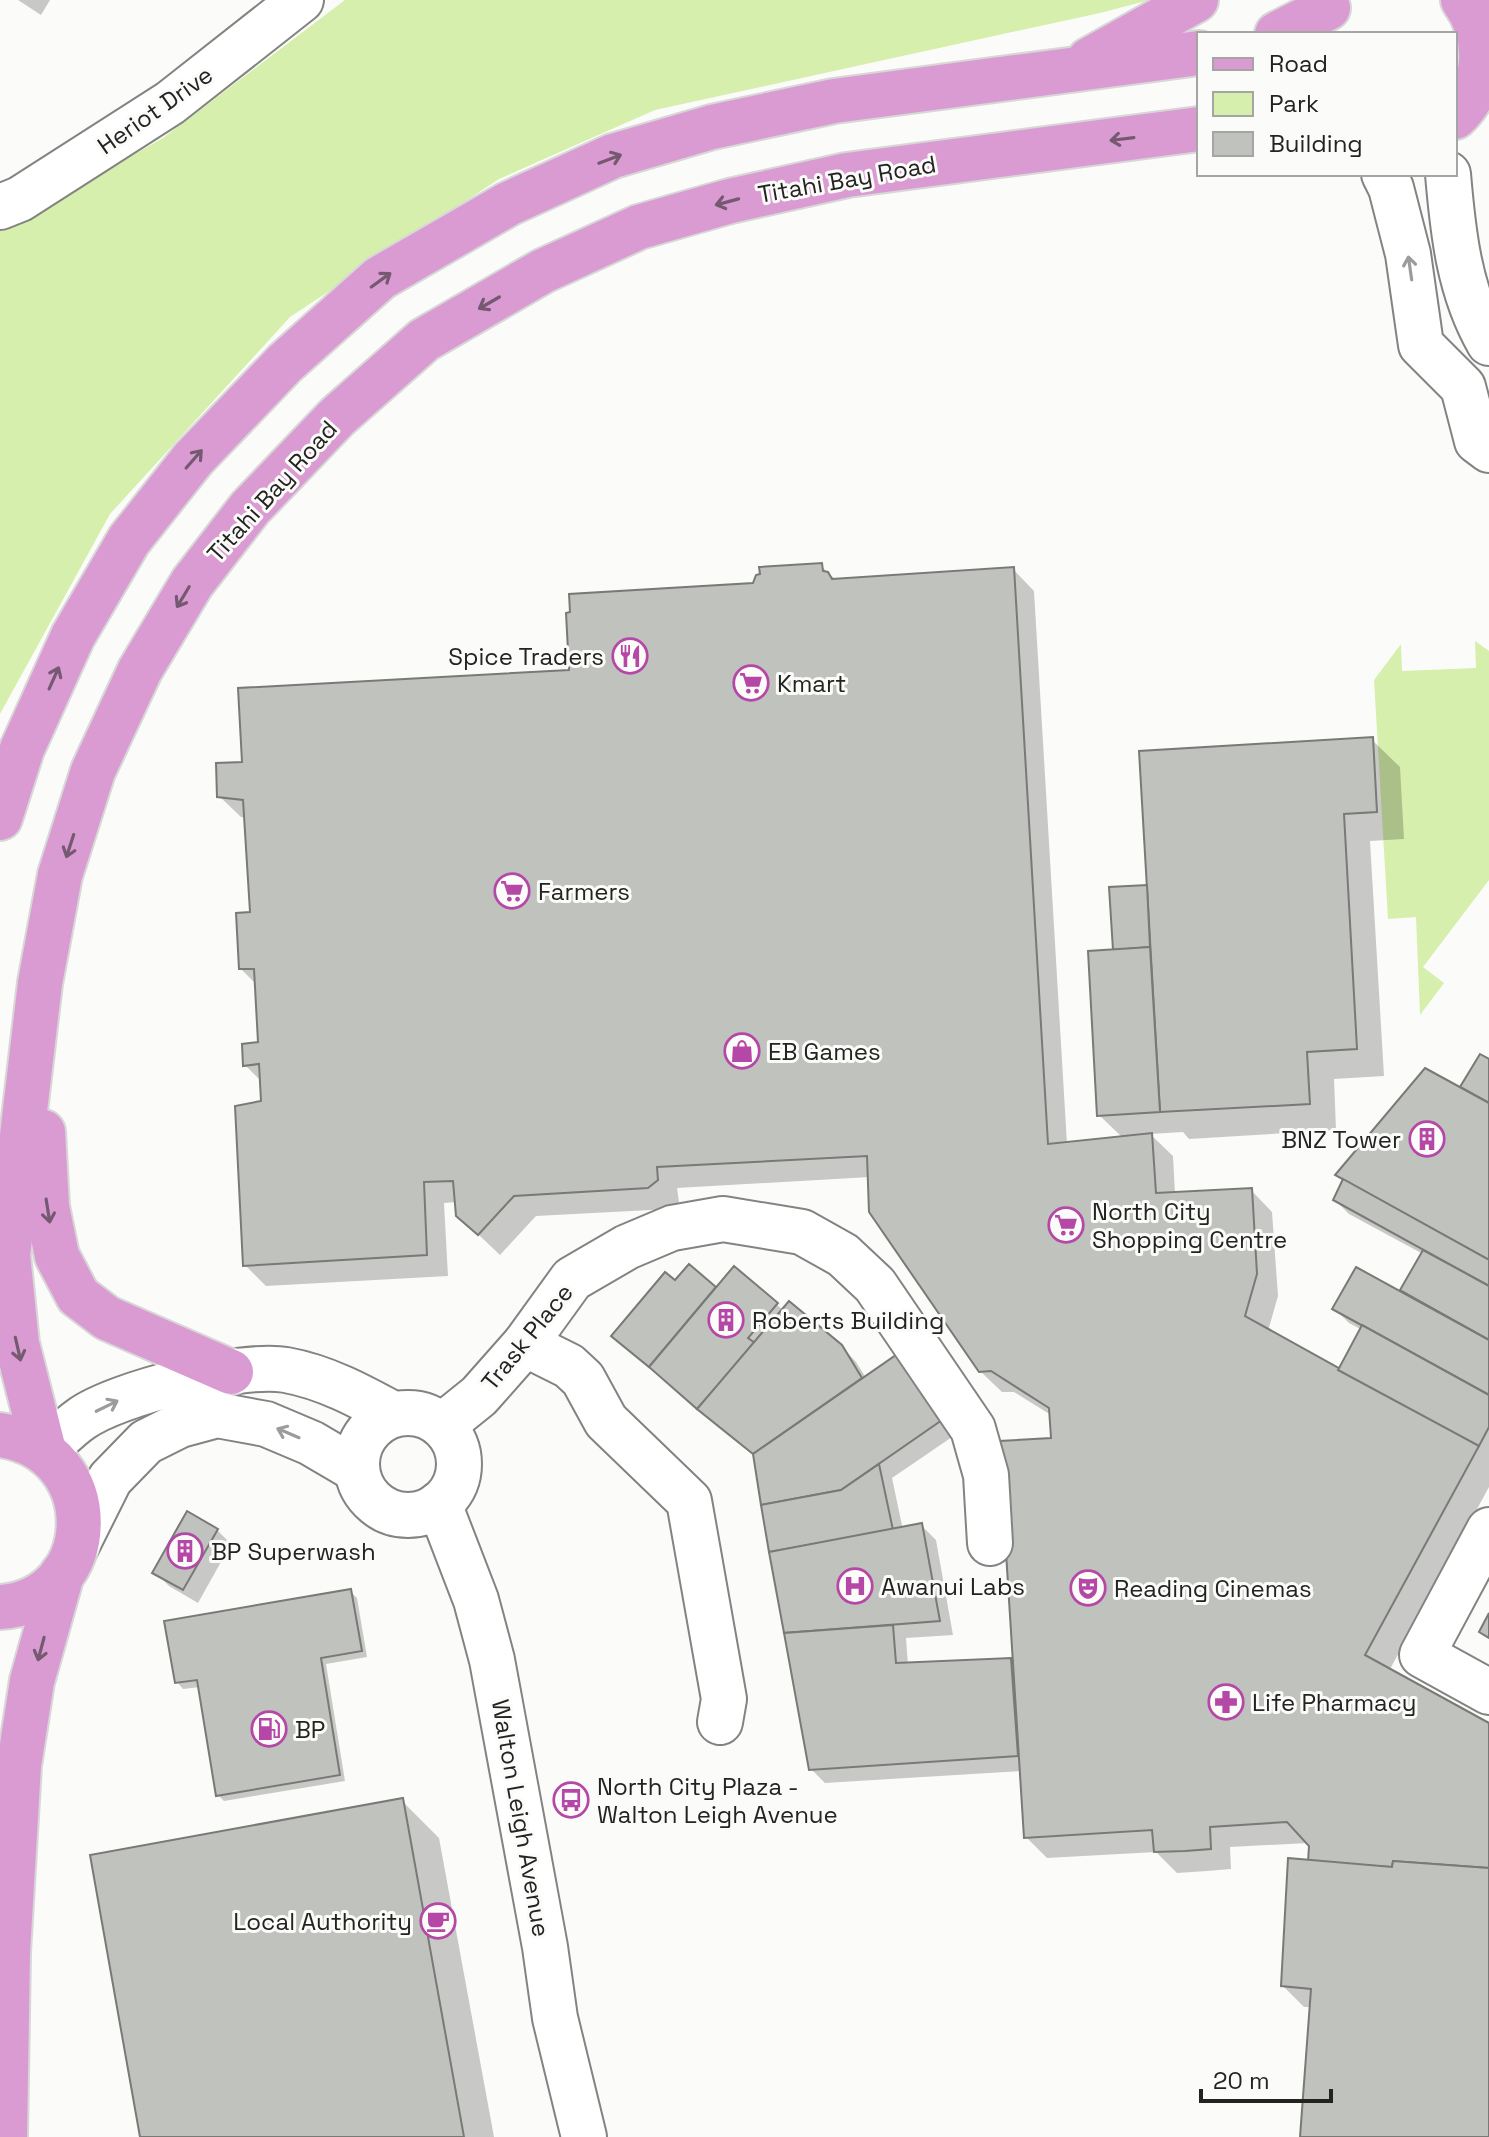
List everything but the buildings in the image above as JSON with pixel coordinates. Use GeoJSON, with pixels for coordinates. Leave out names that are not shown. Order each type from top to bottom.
{"type":"FeatureCollection","features":[{"type":"Feature","properties":{"kind":"main road"},"geometry":{"type":"LineString","coordinates":[[1073,69],[1196,0]]}},
{"type":"Feature","properties":{"kind":"main road"},"geometry":{"type":"LineString","coordinates":[[1463,0],[1477,23],[1483,57],[1479,81],[1465,112]]}},
{"type":"Feature","properties":{"kind":"main road"},"geometry":{"type":"LineString","coordinates":[[1281,32],[1330,9]]}},
{"type":"Feature","properties":{"kind":"main road"},"geometry":{"type":"LineString","coordinates":[[0,818],[22,749],[73,636],[129,540],[204,448],[285,363],[380,278],[508,204],[613,156],[712,127],[834,101],[1197,53]]}},
{"type":"Feature","properties":{"kind":"main road","name":"Titahi Bay Road"},"geometry":{"type":"LineString","coordinates":[[44,1451],[17,1344],[8,1255],[40,983],[60,875],[93,771],[140,670],[192,583],[250,508],[337,417],[424,340],[543,271],[625,233],[730,201],[847,175],[1197,129]]}},
{"type":"Feature","properties":{"kind":"main road"},"geometry":{"type":"LineString","coordinates":[[37,1021],[47,1207],[57,1256],[78,1296],[107,1318],[231,1372]]}},
{"type":"Feature","properties":{"kind":"main road"},"geometry":{"type":"LineString","coordinates":[[0,1435],[25,1440],[44,1451],[64,1470],[76,1494],[80,1521],[32,1681],[19,1765],[8,1952],[5,2137]]}},
{"type":"Feature","properties":{"kind":"main road"},"geometry":{"type":"LineString","coordinates":[[0,1607],[27,1602],[46,1590],[69,1561]]}},
{"type":"Feature","properties":{"kind":"street","name":"Heriot Drive"},"geometry":{"type":"LineString","coordinates":[[0,207],[20,199],[170,103],[301,0]]}},
{"type":"Feature","properties":{"kind":"street"},"geometry":{"type":"LineString","coordinates":[[1385,176],[1408,254],[1421,345],[1476,379],[1483,445]]}},
{"type":"Feature","properties":{"kind":"street"},"geometry":{"type":"LineString","coordinates":[[1448,176],[1453,234],[1467,296],[1489,343]]}},
{"type":"Feature","properties":{"kind":"street","name":"Trask Place"},"geometry":{"type":"LineString","coordinates":[[443,1425],[479,1396],[525,1344],[572,1279],[627,1247],[672,1228],[723,1219],[802,1232],[843,1255],[875,1285],[973,1429],[986,1475],[990,1543]]}},
{"type":"Feature","properties":{"kind":"street"},"geometry":{"type":"LineString","coordinates":[[525,1344],[569,1366],[583,1379],[606,1421],[689,1501],[724,1699],[720,1722]]}},
{"type":"Feature","properties":{"kind":"street"},"geometry":{"type":"LineString","coordinates":[[44,1451],[81,1418],[130,1394],[231,1372],[265,1368],[286,1370],[349,1390],[393,1414]]}},
{"type":"Feature","properties":{"kind":"street"},"geometry":{"type":"LineString","coordinates":[[411,1412],[428,1416],[443,1425],[452,1437],[459,1466],[449,1494],[426,1512],[395,1514],[369,1498],[361,1485],[357,1456],[369,1430],[393,1414],[411,1412]]}},
{"type":"Feature","properties":{"kind":"street"},"geometry":{"type":"LineString","coordinates":[[69,1561],[110,1479],[146,1442],[180,1425],[217,1415],[266,1424],[311,1443],[357,1470]]}},
{"type":"Feature","properties":{"kind":"street","name":"Walton Leigh Avenue"},"geometry":{"type":"LineString","coordinates":[[439,1504],[476,1600],[492,1660],[545,1947],[555,2018],[584,2137]]}},
{"type":"Feature","properties":{"kind":"street"},"geometry":{"type":"LineString","coordinates":[[1489,1530],[1422,1655],[1489,1692]]}},
{"type":"Feature","properties":{"kind":"green space"},"geometry":{"type":"Polygon","coordinates":[[[345,0],[1150,0],[655,110],[499,179],[290,317],[110,514],[0,714],[0,231],[163,138],[345,0]]]}},
{"type":"Feature","properties":{"kind":"green space"},"geometry":{"type":"Polygon","coordinates":[[[1475,641],[1489,651],[1489,880],[1423,967],[1444,983],[1420,1015],[1416,917],[1388,919],[1374,680],[1401,644],[1402,671],[1476,668],[1475,641]]]}},
{"type":"Feature","properties":{"kind":"place","name":"Spice Traders"},"geometry":{"type":"Point","coordinates":[630,656]}},
{"type":"Feature","properties":{"kind":"place","name":"Kmart"},"geometry":{"type":"Point","coordinates":[751,683]}},
{"type":"Feature","properties":{"kind":"place","name":"Farmers"},"geometry":{"type":"Point","coordinates":[512,891]}},
{"type":"Feature","properties":{"kind":"place","name":"EB Games"},"geometry":{"type":"Point","coordinates":[742,1051]}},
{"type":"Feature","properties":{"kind":"place","name":"BNZ Tower"},"geometry":{"type":"Point","coordinates":[1427,1139]}},
{"type":"Feature","properties":{"kind":"place","name":"North City Shopping Centre"},"geometry":{"type":"Point","coordinates":[1066,1225]}},
{"type":"Feature","properties":{"kind":"place","name":"Roberts Building"},"geometry":{"type":"Point","coordinates":[726,1320]}},
{"type":"Feature","properties":{"kind":"place","name":"BP Superwash"},"geometry":{"type":"Point","coordinates":[185,1551]}},
{"type":"Feature","properties":{"kind":"place","name":"Awanui Labs"},"geometry":{"type":"Point","coordinates":[855,1586]}},
{"type":"Feature","properties":{"kind":"place","name":"Reading Cinemas"},"geometry":{"type":"Point","coordinates":[1088,1588]}},
{"type":"Feature","properties":{"kind":"place","name":"Life Pharmacy"},"geometry":{"type":"Point","coordinates":[1226,1702]}},
{"type":"Feature","properties":{"kind":"place","name":"BP"},"geometry":{"type":"Point","coordinates":[269,1729]}},
{"type":"Feature","properties":{"kind":"place","name":"North City Plaza - Walton Leigh Avenue"},"geometry":{"type":"Point","coordinates":[571,1800]}},
{"type":"Feature","properties":{"kind":"place","name":"Local Authority"},"geometry":{"type":"Point","coordinates":[438,1921]}}]}
